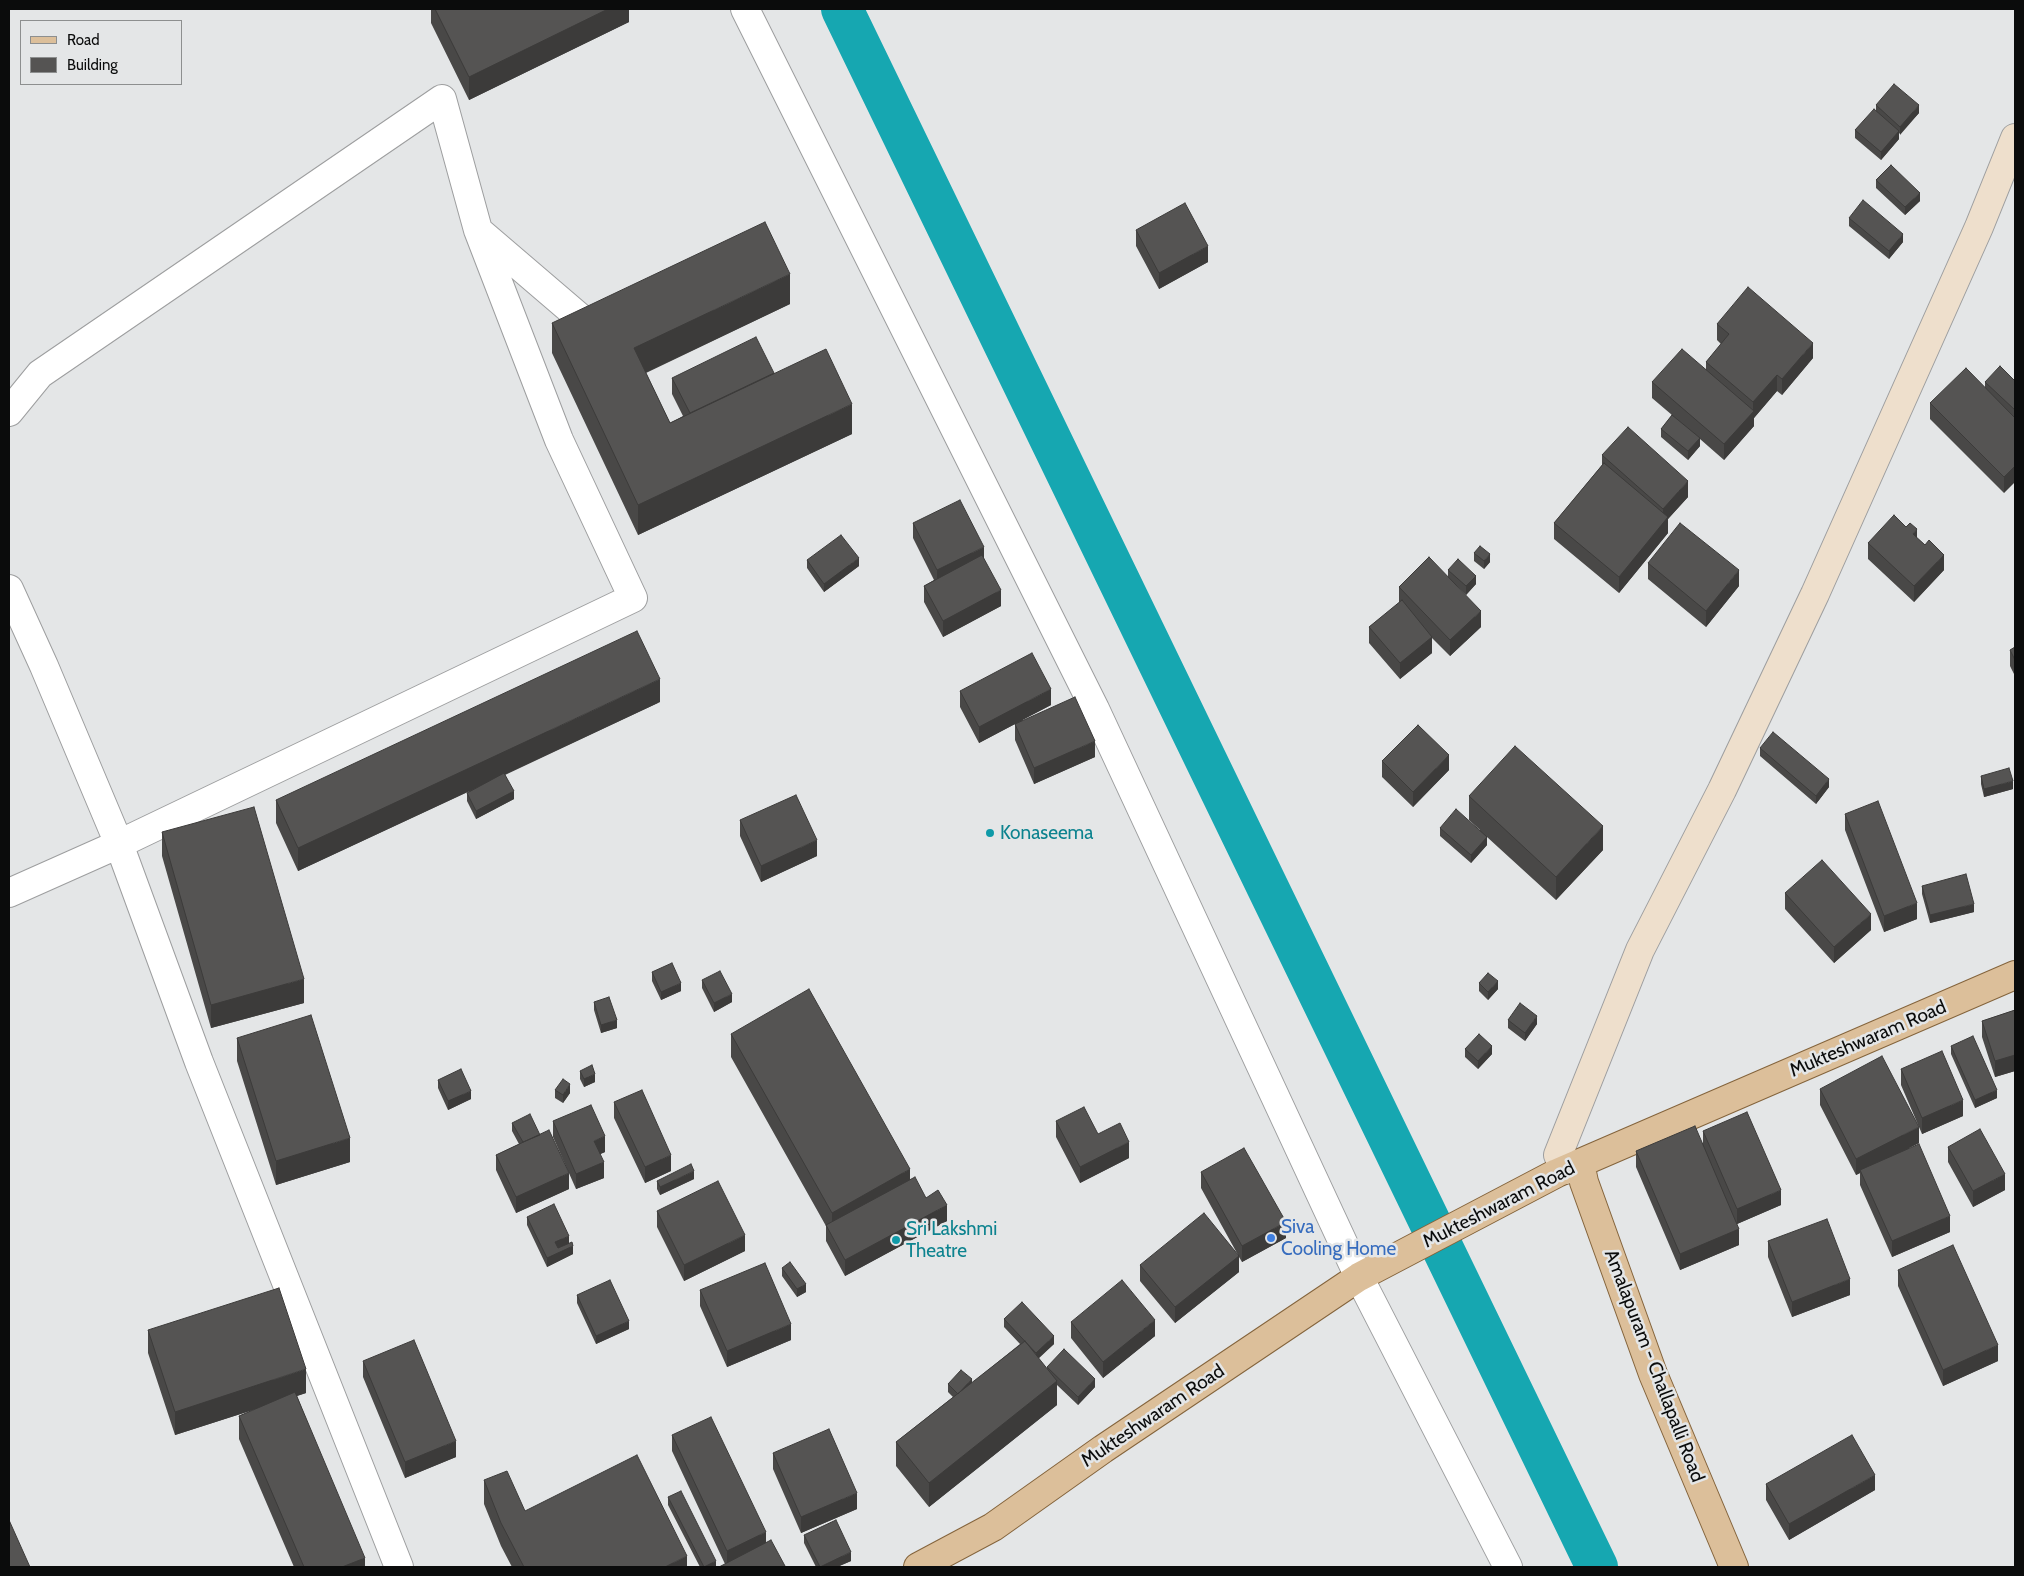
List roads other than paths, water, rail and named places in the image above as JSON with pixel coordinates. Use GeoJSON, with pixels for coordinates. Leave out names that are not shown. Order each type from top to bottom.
{"type":"FeatureCollection","features":[{"type":"Feature","properties":{"kind":"main road"},"geometry":{"type":"LineString","coordinates":[[1573,1167],[1558,1155],[1640,950],[1722,790],[1815,594],[1979,226],[2015,138]]}},
{"type":"Feature","properties":{"kind":"main road","name":"Mukteshwaram Road"},"geometry":{"type":"LineString","coordinates":[[918,1567],[993,1527],[1103,1449],[1359,1277],[1573,1167],[2015,976]]}},
{"type":"Feature","properties":{"kind":"main road","name":"Amalapuram - Challapalli Road"},"geometry":{"type":"LineString","coordinates":[[1573,1167],[1584,1182],[1653,1374],[1734,1567]]}},
{"type":"Feature","properties":{"kind":"street"},"geometry":{"type":"LineString","coordinates":[[745,9],[1095,709],[1359,1277],[1508,1567]]}},
{"type":"Feature","properties":{"kind":"street"},"geometry":{"type":"LineString","coordinates":[[9,412],[40,374],[442,99],[478,230],[559,440],[632,598],[119,844],[9,893]]}},
{"type":"Feature","properties":{"kind":"street"},"geometry":{"type":"LineString","coordinates":[[478,230],[585,322]]}},
{"type":"Feature","properties":{"kind":"street"},"geometry":{"type":"LineString","coordinates":[[9,589],[44,666],[119,844],[199,1062],[399,1567]]}},
{"type":"Feature","properties":{"kind":"waterway"},"geometry":{"type":"LineString","coordinates":[[842,9],[1597,1567]]}},
{"type":"Feature","properties":{"kind":"place","name":"Konaseema"},"geometry":{"type":"Point","coordinates":[990,833]}},
{"type":"Feature","properties":{"kind":"place","name":"Siva Cooling Home"},"geometry":{"type":"Point","coordinates":[1271,1238]}},
{"type":"Feature","properties":{"kind":"place","name":"Sri Lakshmi Theatre"},"geometry":{"type":"Point","coordinates":[896,1240]}}]}
